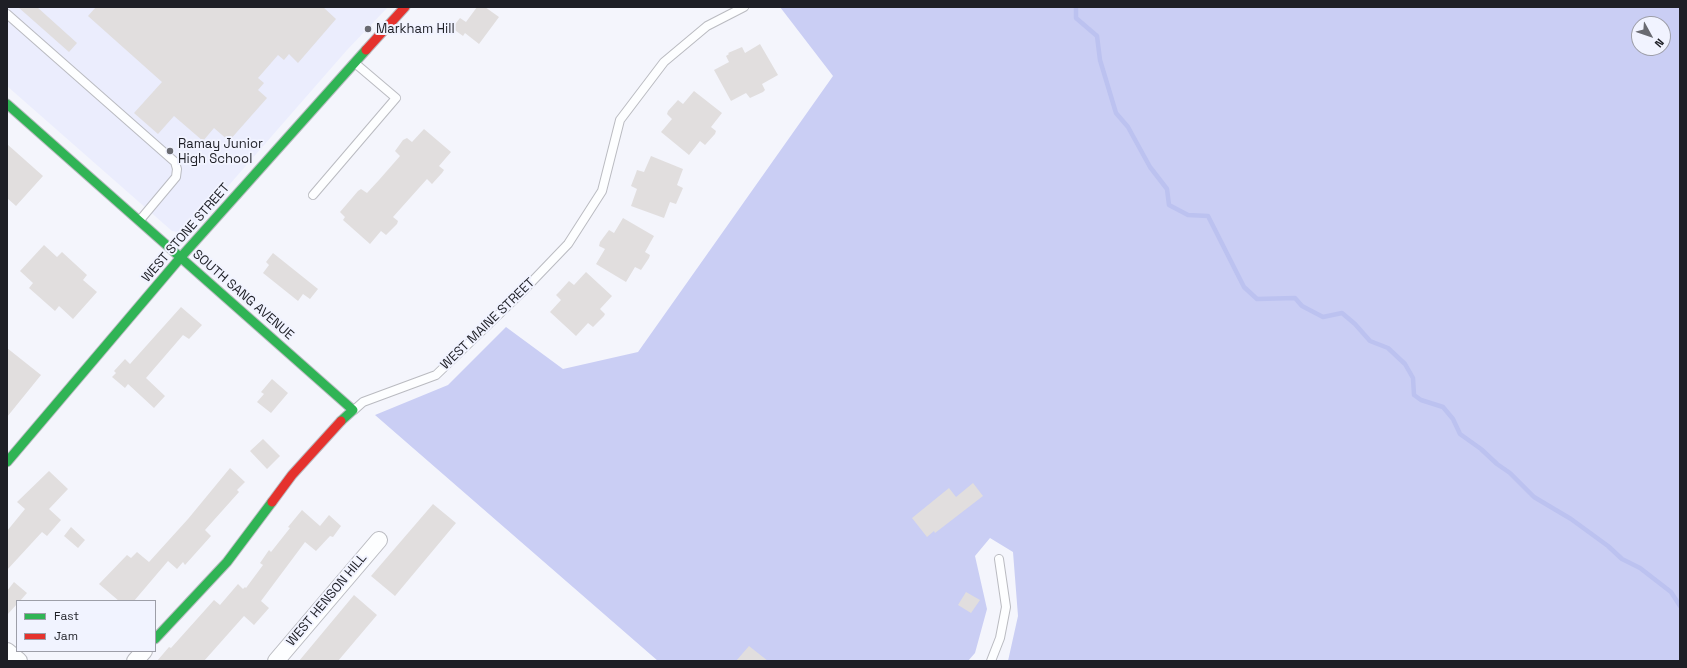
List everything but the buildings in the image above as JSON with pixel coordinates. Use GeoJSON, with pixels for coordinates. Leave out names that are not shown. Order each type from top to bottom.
{"type":"FeatureCollection","features":[{"type":"Feature","properties":{"kind":"street","name":"WEST STONE STREET"},"geometry":{"type":"LineString","coordinates":[[7,462],[181,257],[355,63],[402,8]]}},
{"type":"Feature","properties":{"kind":"street","name":"SOUTH SANG AVENUE"},"geometry":{"type":"LineString","coordinates":[[7,104],[140,220],[353,410]]}},
{"type":"Feature","properties":{"kind":"street","name":"WEST MAINE STREET"},"geometry":{"type":"LineString","coordinates":[[156,639],[227,562],[245,540],[292,475],[332,430],[353,410]]}},
{"type":"Feature","properties":{"kind":"street","name":"WEST HENSON HILL"},"geometry":{"type":"LineString","coordinates":[[276,661],[379,540]]}},
{"type":"Feature","properties":{"kind":"street"},"geometry":{"type":"LineString","coordinates":[[7,650],[19,661]]}},
{"type":"Feature","properties":{"kind":"street"},"geometry":{"type":"LineString","coordinates":[[135,661],[143,652]]}},
{"type":"Feature","properties":{"kind":"lane","name":"WEST MAINE STREET"},"geometry":{"type":"LineString","coordinates":[[353,410],[363,402],[436,375],[521,293],[568,244],[602,191],[620,120],[664,62],[707,26],[744,7]]}},
{"type":"Feature","properties":{"kind":"lane"},"geometry":{"type":"LineString","coordinates":[[7,14],[175,162],[177,173],[174,181],[140,220]]}},
{"type":"Feature","properties":{"kind":"lane"},"geometry":{"type":"LineString","coordinates":[[313,195],[396,98],[355,63]]}},
{"type":"Feature","properties":{"kind":"lane"},"geometry":{"type":"LineString","coordinates":[[991,661],[1000,638],[1006,606],[999,559]]}},
{"type":"Feature","properties":{"kind":"shaded area","name":"Ramay Junior High School"},"geometry":{"type":"Polygon","coordinates":[[[7,7],[388,7],[347,50],[195,224],[187,231],[177,232],[172,231],[7,86],[7,7]]]}},
{"type":"Feature","properties":{"kind":"shaded area"},"geometry":{"type":"Polygon","coordinates":[[[780,7],[1680,7],[1680,661],[1008,661],[1018,616],[1013,552],[990,538],[975,556],[987,609],[975,653],[968,661],[658,661],[375,415],[448,385],[506,327],[563,369],[638,352],[833,76],[780,7]]]}},
{"type":"Feature","properties":{"kind":"waterway"},"geometry":{"type":"LineString","coordinates":[[1076,7],[1076,18],[1097,36],[1100,60],[1116,113],[1128,127],[1150,167],[1167,189],[1169,205],[1188,215],[1208,216],[1244,287],[1257,299],[1295,298],[1302,306],[1323,317],[1342,313],[1355,324],[1370,341],[1388,348],[1405,364],[1413,378],[1414,395],[1421,400],[1443,407],[1453,419],[1460,434],[1510,473],[1534,497],[1571,519],[1608,546],[1622,559],[1640,568],[1671,592],[1680,606]]}},
{"type":"Feature","properties":{"kind":"traffic: fast"},"geometry":{"type":"LineString","coordinates":[[7,462],[181,257],[366,50]]}},
{"type":"Feature","properties":{"kind":"traffic: fast"},"geometry":{"type":"LineString","coordinates":[[7,104],[353,410],[341,421]]}},
{"type":"Feature","properties":{"kind":"traffic: fast"},"geometry":{"type":"LineString","coordinates":[[156,638],[227,562],[272,502]]}},
{"type":"Feature","properties":{"kind":"traffic: jam"},"geometry":{"type":"LineString","coordinates":[[366,50],[405,7]]}},
{"type":"Feature","properties":{"kind":"traffic: jam"},"geometry":{"type":"LineString","coordinates":[[272,502],[292,475],[341,421]]}},
{"type":"Feature","properties":{"kind":"place","name":"Markham Hill"},"geometry":{"type":"Point","coordinates":[368,29]}},
{"type":"Feature","properties":{"kind":"place","name":"Ramay Junior High School"},"geometry":{"type":"Point","coordinates":[170,151]}}]}
